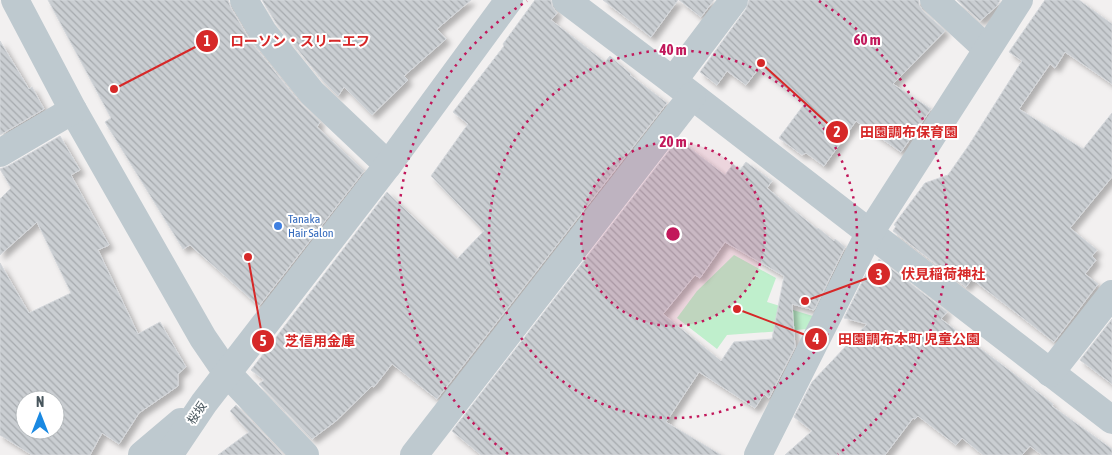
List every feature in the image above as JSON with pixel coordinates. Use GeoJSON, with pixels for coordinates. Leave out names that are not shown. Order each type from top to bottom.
{"type":"FeatureCollection","features":[{"type":"Feature","properties":{"kind":"street"},"geometry":{"type":"LineString","coordinates":[[15,0],[73,110],[203,338],[227,373],[306,455]]}},
{"type":"Feature","properties":{"kind":"street"},"geometry":{"type":"LineString","coordinates":[[244,0],[263,32],[312,94],[388,165]]}},
{"type":"Feature","properties":{"kind":"street","name":"桜坂"},"geometry":{"type":"LineString","coordinates":[[169,455],[204,403],[388,165],[509,0]]}},
{"type":"Feature","properties":{"kind":"street"},"geometry":{"type":"LineString","coordinates":[[566,0],[1112,420]]}},
{"type":"Feature","properties":{"kind":"street"},"geometry":{"type":"LineString","coordinates":[[414,455],[682,88],[734,0]]}},
{"type":"Feature","properties":{"kind":"street"},"geometry":{"type":"LineString","coordinates":[[934,0],[987,49]]}},
{"type":"Feature","properties":{"kind":"street"},"geometry":{"type":"LineString","coordinates":[[758,455],[869,234],[1019,0]]}},
{"type":"Feature","properties":{"kind":"street"},"geometry":{"type":"LineString","coordinates":[[0,153],[73,110]]}},
{"type":"Feature","properties":{"kind":"street"},"geometry":{"type":"LineString","coordinates":[[1050,373],[1112,294]]}},
{"type":"Feature","properties":{"kind":"street"},"geometry":{"type":"LineString","coordinates":[[142,455],[204,403]]}},
{"type":"Feature","properties":{"kind":"street"},"geometry":{"type":"LineString","coordinates":[[189,455],[204,403]]}},
{"type":"Feature","properties":{"kind":"green space"},"geometry":{"type":"Polygon","coordinates":[[[734,255],[776,278],[767,302],[816,317],[808,329],[727,335],[717,349],[677,318],[697,291],[734,255]]]}},
{"type":"Feature","properties":{"kind":"building"},"geometry":{"type":"Polygon","coordinates":[[[48,0],[228,0],[251,42],[300,103],[320,122],[317,127],[364,171],[259,306],[190,245],[183,249],[105,122],[111,118],[48,0]]]}},
{"type":"Feature","properties":{"kind":"building"},"geometry":{"type":"Polygon","coordinates":[[[262,0],[471,0],[437,29],[446,39],[404,76],[408,80],[372,115],[344,87],[338,96],[324,82],[276,23],[262,0]]]}},
{"type":"Feature","properties":{"kind":"building"},"geometry":{"type":"Polygon","coordinates":[[[535,0],[551,0],[552,6],[557,13],[551,20],[605,62],[610,56],[630,75],[667,103],[437,399],[392,364],[374,387],[372,386],[336,421],[312,439],[259,384],[264,380],[251,370],[387,192],[457,259],[484,231],[431,176],[468,124],[453,112],[504,46],[503,44],[535,0]]]}},
{"type":"Feature","properties":{"kind":"building"},"geometry":{"type":"Polygon","coordinates":[[[603,0],[678,0],[651,37],[603,0]]]}},
{"type":"Feature","properties":{"kind":"building"},"geometry":{"type":"Polygon","coordinates":[[[679,0],[714,0],[701,17],[679,0]]]}},
{"type":"Feature","properties":{"kind":"building"},"geometry":{"type":"Polygon","coordinates":[[[749,0],[919,0],[919,5],[923,11],[945,31],[893,84],[931,109],[901,152],[856,121],[824,166],[806,153],[802,155],[779,138],[805,103],[759,68],[746,85],[727,71],[717,85],[700,72],[746,9],[749,0]]]}},
{"type":"Feature","properties":{"kind":"building"},"geometry":{"type":"Polygon","coordinates":[[[957,0],[1000,0],[997,6],[980,21],[957,0]]]}},
{"type":"Feature","properties":{"kind":"building"},"geometry":{"type":"Polygon","coordinates":[[[1045,0],[1079,0],[1112,24],[1112,84],[1065,52],[1055,68],[1050,64],[1019,109],[1083,149],[1112,113],[1112,177],[1070,228],[1097,250],[1092,256],[1096,260],[1085,274],[1098,284],[1054,342],[972,279],[966,287],[893,231],[896,222],[925,183],[948,175],[969,145],[1022,61],[1009,52],[1045,0]]]}},
{"type":"Feature","properties":{"kind":"building"},"geometry":{"type":"Polygon","coordinates":[[[0,41],[29,89],[32,87],[44,109],[0,135],[0,41]]]}},
{"type":"Feature","properties":{"kind":"building"},"geometry":{"type":"Polygon","coordinates":[[[60,136],[80,170],[71,175],[109,245],[98,250],[138,334],[160,322],[186,367],[178,374],[178,386],[139,413],[119,444],[102,433],[90,455],[32,455],[0,435],[0,263],[29,313],[71,293],[37,222],[0,255],[0,199],[11,188],[0,169],[60,136]]]}},
{"type":"Feature","properties":{"kind":"building"},"geometry":{"type":"Polygon","coordinates":[[[678,139],[725,175],[733,164],[740,170],[746,162],[772,181],[767,188],[817,229],[845,247],[814,310],[792,304],[795,347],[769,398],[764,394],[755,408],[699,372],[666,422],[721,455],[481,455],[452,431],[678,139]],[[725,242],[700,278],[695,275],[663,314],[721,361],[734,342],[772,339],[784,276],[725,242]]]}},
{"type":"Feature","properties":{"kind":"building"},"geometry":{"type":"Polygon","coordinates":[[[879,259],[947,312],[941,319],[1053,404],[1052,406],[1112,449],[1112,455],[1042,455],[1030,446],[1022,455],[983,455],[962,438],[956,445],[918,416],[915,419],[913,418],[885,455],[785,455],[812,431],[794,417],[812,382],[867,324],[844,318],[869,268],[873,271],[879,259]]]}},
{"type":"Feature","properties":{"kind":"building"},"geometry":{"type":"Polygon","coordinates":[[[1112,319],[1112,384],[1080,360],[1112,319]]]}},
{"type":"Feature","properties":{"kind":"building"},"geometry":{"type":"Polygon","coordinates":[[[236,405],[283,455],[218,455],[249,432],[230,411],[236,405]]]}},
{"type":"Feature","properties":{"kind":"place","name":"田園調布保育園"},"geometry":{"type":"Point","coordinates":[761,63]}},
{"type":"Feature","properties":{"kind":"place","name":"ローソン・スリーエフ"},"geometry":{"type":"Point","coordinates":[114,89]}},
{"type":"Feature","properties":{"kind":"place","name":"Tanaka Hair Salon"},"geometry":{"type":"Point","coordinates":[278,226]}},
{"type":"Feature","properties":{"kind":"place","name":"芝信用金庫"},"geometry":{"type":"Point","coordinates":[248,257]}},
{"type":"Feature","properties":{"kind":"place","name":"伏見稲荷神社"},"geometry":{"type":"Point","coordinates":[805,301]}},
{"type":"Feature","properties":{"kind":"place","name":"田園調布本町 児童公園"},"geometry":{"type":"Point","coordinates":[737,309]}}]}
